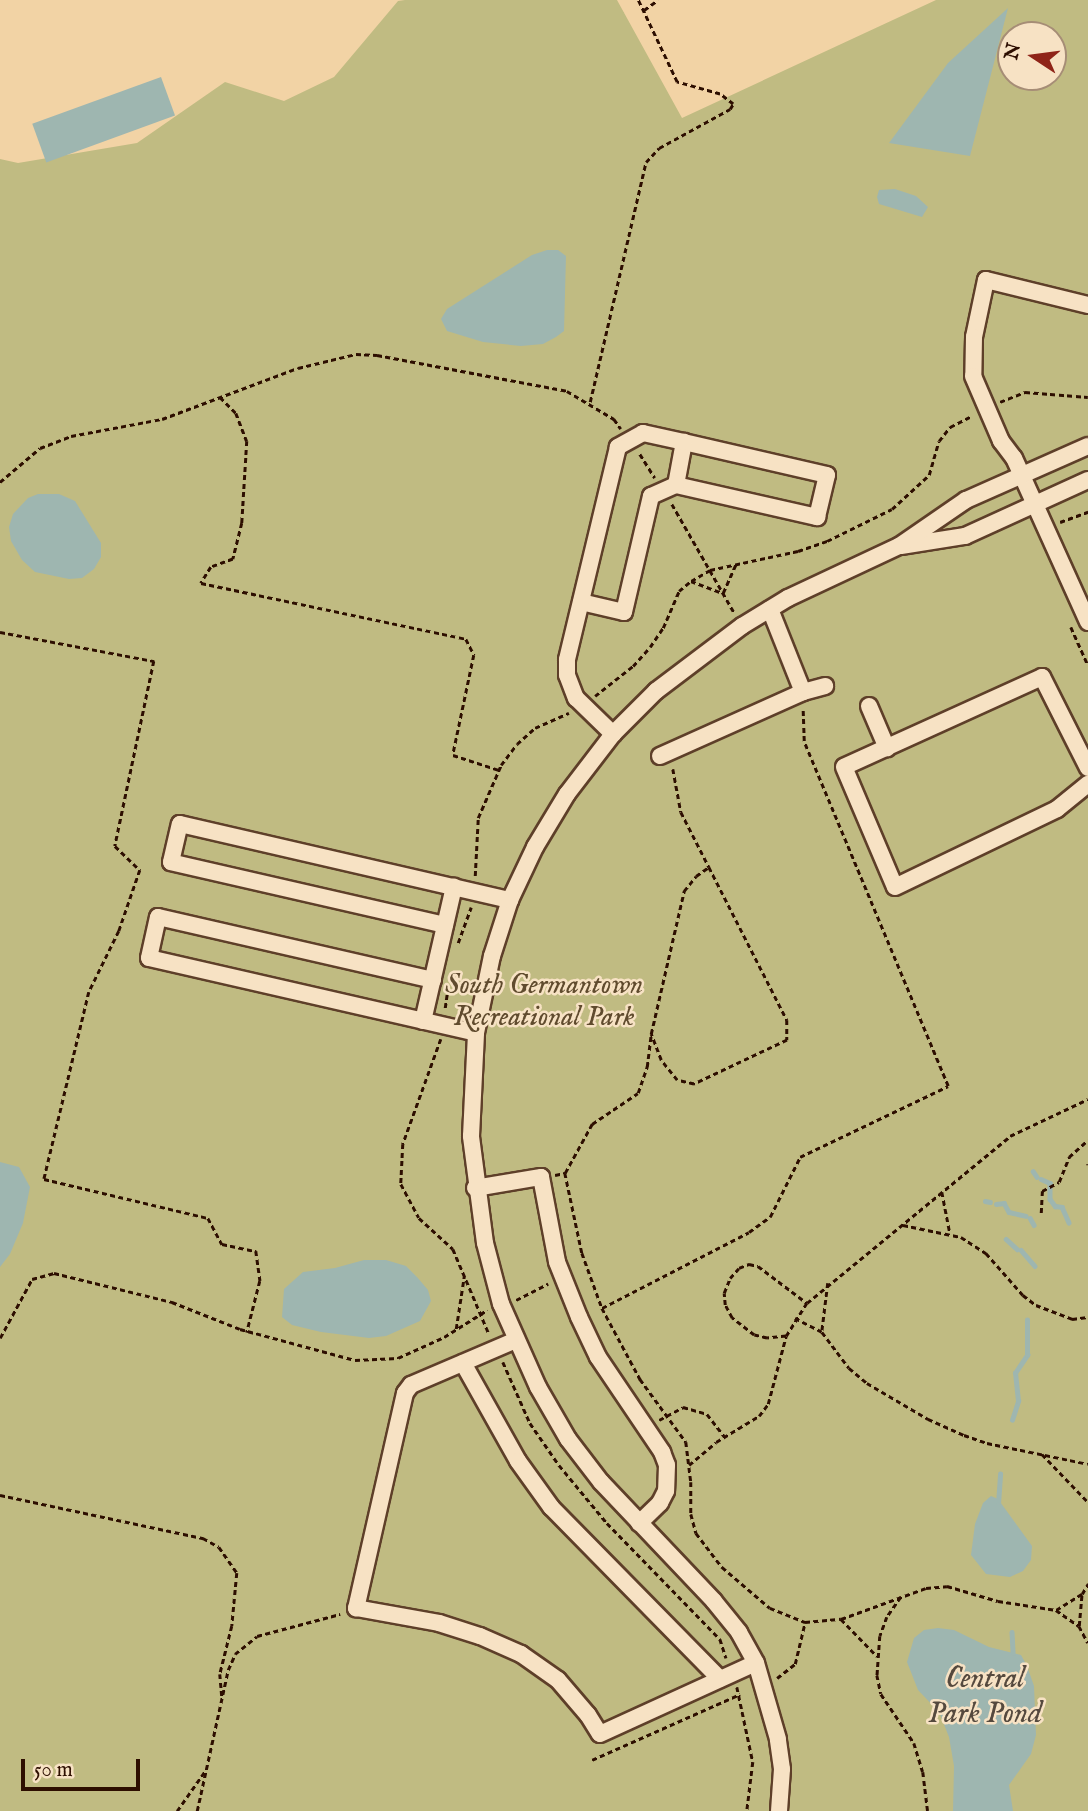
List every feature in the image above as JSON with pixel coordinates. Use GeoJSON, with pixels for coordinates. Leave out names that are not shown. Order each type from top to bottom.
{"type":"FeatureCollection","features":[{"type":"Feature","properties":{"kind":"street"},"geometry":{"type":"LineString","coordinates":[[1088,305],[986,280],[974,337],[973,376],[1001,441],[1014,458],[1088,622]]}},
{"type":"Feature","properties":{"kind":"street"},"geometry":{"type":"LineString","coordinates":[[581,602],[624,612],[651,496],[670,487],[817,517],[827,475],[643,433],[618,447],[567,660],[569,685],[582,704],[614,734]]}},
{"type":"Feature","properties":{"kind":"street"},"geometry":{"type":"LineString","coordinates":[[670,487],[684,442]]}},
{"type":"Feature","properties":{"kind":"street"},"geometry":{"type":"LineString","coordinates":[[779,1811],[782,1769],[778,1739],[756,1663],[739,1632],[714,1601],[601,1482],[568,1439],[538,1387],[502,1304],[485,1243],[475,1188],[471,1093],[476,1033],[492,956],[510,900],[535,847],[567,793],[614,734],[656,691],[742,626],[770,609],[857,564],[899,546],[966,500],[1088,446]]}},
{"type":"Feature","properties":{"kind":"street"},"geometry":{"type":"LineString","coordinates":[[899,546],[965,536],[1088,480]]}},
{"type":"Feature","properties":{"kind":"street"},"geometry":{"type":"LineString","coordinates":[[770,609],[803,692]]}},
{"type":"Feature","properties":{"kind":"street"},"geometry":{"type":"LineString","coordinates":[[1088,768],[1042,677],[844,767],[895,887],[1057,809],[1088,784]]}},
{"type":"Feature","properties":{"kind":"street"},"geometry":{"type":"LineString","coordinates":[[665,754],[803,692],[825,686]]}},
{"type":"Feature","properties":{"kind":"street"},"geometry":{"type":"LineString","coordinates":[[869,706],[887,748]]}},
{"type":"Feature","properties":{"kind":"street"},"geometry":{"type":"LineString","coordinates":[[445,925],[171,862],[180,824],[510,900]]}},
{"type":"Feature","properties":{"kind":"street"},"geometry":{"type":"LineString","coordinates":[[423,1021],[440,983],[445,925],[454,887]]}},
{"type":"Feature","properties":{"kind":"street"},"geometry":{"type":"LineString","coordinates":[[440,983],[158,917],[149,958],[476,1033]]}},
{"type":"Feature","properties":{"kind":"street"},"geometry":{"type":"LineString","coordinates":[[475,1188],[541,1177],[547,1219],[563,1277],[598,1357],[663,1452],[668,1477],[660,1503],[639,1523]]}},
{"type":"Feature","properties":{"kind":"street"},"geometry":{"type":"LineString","coordinates":[[516,1340],[411,1385],[400,1403],[356,1608],[439,1623],[480,1636],[521,1654],[558,1680],[589,1715],[600,1734],[756,1663]]}},
{"type":"Feature","properties":{"kind":"street"},"geometry":{"type":"LineString","coordinates":[[463,1363],[518,1461],[551,1507],[726,1677]]}},
{"type":"Feature","properties":{"kind":"path"},"geometry":{"type":"LineString","coordinates":[[590,403],[646,162],[659,148],[730,109],[733,104],[720,94],[677,82],[638,0]]}},
{"type":"Feature","properties":{"kind":"path"},"geometry":{"type":"LineString","coordinates":[[645,10],[659,0]]}},
{"type":"Feature","properties":{"kind":"path"},"geometry":{"type":"LineString","coordinates":[[0,482],[40,448],[60,440],[162,419],[298,368],[356,354],[377,355],[546,385],[567,391],[614,419],[670,487],[710,570],[742,626]]}},
{"type":"Feature","properties":{"kind":"path"},"geometry":{"type":"LineString","coordinates":[[457,947],[474,892],[478,818],[499,770],[517,744],[535,728],[570,713],[605,691],[650,647],[663,628],[678,591],[710,570],[827,541],[892,509],[912,494],[929,475],[939,441],[950,426],[987,408],[1025,392],[1088,397]]}},
{"type":"Feature","properties":{"kind":"path"},"geometry":{"type":"LineString","coordinates":[[219,397],[236,413],[247,441],[242,523],[233,559],[211,567],[201,583],[466,639],[474,655],[453,755],[499,770]]}},
{"type":"Feature","properties":{"kind":"path"},"geometry":{"type":"LineString","coordinates":[[723,593],[736,564]]}},
{"type":"Feature","properties":{"kind":"path"},"geometry":{"type":"LineString","coordinates":[[691,582],[723,593]]}},
{"type":"Feature","properties":{"kind":"path"},"geometry":{"type":"LineString","coordinates":[[1067,618],[1088,665]]}},
{"type":"Feature","properties":{"kind":"path"},"geometry":{"type":"LineString","coordinates":[[0,632],[154,660],[115,846],[140,870],[119,931],[89,992],[44,1179],[208,1217],[222,1244],[256,1251],[260,1281],[247,1332]]}},
{"type":"Feature","properties":{"kind":"path"},"geometry":{"type":"LineString","coordinates":[[602,1308],[760,1225],[770,1217],[800,1157],[948,1086],[804,741],[803,692]]}},
{"type":"Feature","properties":{"kind":"path"},"geometry":{"type":"LineString","coordinates":[[651,1034],[661,1059],[677,1080],[694,1084],[787,1040],[787,1020],[681,812],[665,754]]}},
{"type":"Feature","properties":{"kind":"path"},"geometry":{"type":"LineString","coordinates":[[709,867],[696,876],[684,891],[651,1034],[647,1067],[638,1093],[592,1124],[565,1173],[579,1240],[602,1308],[640,1379],[686,1442],[691,1514],[696,1533],[707,1551],[770,1608],[805,1622],[841,1619],[926,1588],[947,1586],[998,1601],[1038,1604],[1056,1610],[1079,1626],[1088,1643]]}},
{"type":"Feature","properties":{"kind":"path"},"geometry":{"type":"LineString","coordinates":[[440,983],[444,1026],[439,1048],[403,1144],[401,1184],[419,1218],[453,1249],[479,1314],[530,1423],[559,1465],[616,1532],[720,1639],[726,1677],[740,1695],[753,1762],[747,1811]]}},
{"type":"Feature","properties":{"kind":"path"},"geometry":{"type":"LineString","coordinates":[[689,1466],[724,1436],[746,1426],[768,1404],[786,1336],[795,1318],[828,1283],[903,1226],[1010,1136],[1088,1099]]}},
{"type":"Feature","properties":{"kind":"path"},"geometry":{"type":"LineString","coordinates":[[1041,1213],[1039,1200],[1042,1191],[1059,1182],[1069,1157],[1088,1140]]}},
{"type":"Feature","properties":{"kind":"path"},"geometry":{"type":"LineString","coordinates":[[541,1177],[565,1173]]}},
{"type":"Feature","properties":{"kind":"path"},"geometry":{"type":"LineString","coordinates":[[942,1191],[950,1233]]}},
{"type":"Feature","properties":{"kind":"path"},"geometry":{"type":"LineString","coordinates":[[903,1226],[950,1233],[986,1253],[1023,1295],[1036,1305],[1072,1319],[1088,1317]]}},
{"type":"Feature","properties":{"kind":"path"},"geometry":{"type":"LineString","coordinates":[[786,1336],[767,1338],[754,1335],[732,1318],[725,1305],[724,1293],[730,1278],[739,1268],[748,1264],[758,1266],[807,1303]]}},
{"type":"Feature","properties":{"kind":"path"},"geometry":{"type":"LineString","coordinates":[[0,1338],[32,1279],[54,1273],[172,1302],[247,1332],[326,1354],[377,1361],[417,1351],[479,1314],[519,1299],[563,1277]]}},
{"type":"Feature","properties":{"kind":"path"},"geometry":{"type":"LineString","coordinates":[[456,1329],[465,1275]]}},
{"type":"Feature","properties":{"kind":"path"},"geometry":{"type":"LineString","coordinates":[[822,1332],[828,1283]]}},
{"type":"Feature","properties":{"kind":"path"},"geometry":{"type":"LineString","coordinates":[[795,1318],[822,1332],[849,1368],[894,1401],[964,1435],[1088,1464]]}},
{"type":"Feature","properties":{"kind":"path"},"geometry":{"type":"LineString","coordinates":[[646,1428],[683,1407],[707,1414],[724,1436]]}},
{"type":"Feature","properties":{"kind":"path"},"geometry":{"type":"LineString","coordinates":[[1042,1454],[1088,1502]]}},
{"type":"Feature","properties":{"kind":"path"},"geometry":{"type":"LineString","coordinates":[[0,1495],[203,1538],[219,1546],[237,1573],[232,1626],[220,1674],[222,1699]]}},
{"type":"Feature","properties":{"kind":"path"},"geometry":{"type":"LineString","coordinates":[[1079,1626],[1083,1594],[1088,1584]]}},
{"type":"Feature","properties":{"kind":"path"},"geometry":{"type":"LineString","coordinates":[[1056,1610],[1083,1594]]}},
{"type":"Feature","properties":{"kind":"path"},"geometry":{"type":"LineString","coordinates":[[901,1597],[887,1617],[877,1656],[877,1675],[881,1694],[914,1743],[923,1772],[928,1811]]}},
{"type":"Feature","properties":{"kind":"path"},"geometry":{"type":"LineString","coordinates":[[197,1811],[235,1654],[257,1636],[323,1621],[356,1608]]}},
{"type":"Feature","properties":{"kind":"path"},"geometry":{"type":"LineString","coordinates":[[841,1619],[877,1656]]}},
{"type":"Feature","properties":{"kind":"path"},"geometry":{"type":"LineString","coordinates":[[764,1685],[786,1674],[794,1664],[805,1622]]}},
{"type":"Feature","properties":{"kind":"path"},"geometry":{"type":"LineString","coordinates":[[592,1760],[740,1695]]}},
{"type":"Feature","properties":{"kind":"path"},"geometry":{"type":"LineString","coordinates":[[177,1811],[207,1767]]}},
{"type":"Feature","properties":{"kind":"green space","name":"South Germantown Recreational Park"},"geometry":{"type":"Polygon","coordinates":[[[617,0],[682,118],[936,0],[1088,0],[1088,1811],[0,1811],[0,159],[18,163],[137,143],[225,82],[284,101],[334,77],[398,1],[617,0]]]}},
{"type":"Feature","properties":{"kind":"water"},"geometry":{"type":"Polygon","coordinates":[[[1008,8],[1005,21],[997,21],[997,51],[970,156],[889,143],[948,63],[1008,8]]]}},
{"type":"Feature","properties":{"kind":"water"},"geometry":{"type":"Polygon","coordinates":[[[161,77],[175,116],[46,162],[32,124],[161,77]]]}},
{"type":"Feature","properties":{"kind":"water"},"geometry":{"type":"Polygon","coordinates":[[[895,189],[916,196],[928,207],[922,217],[879,204],[879,190],[895,189]]]}},
{"type":"Feature","properties":{"kind":"water"},"geometry":{"type":"Polygon","coordinates":[[[558,250],[566,256],[564,331],[543,344],[521,346],[483,342],[447,331],[441,319],[447,309],[532,255],[558,250]]]}},
{"type":"Feature","properties":{"kind":"water"},"geometry":{"type":"Polygon","coordinates":[[[38,494],[59,494],[75,501],[101,543],[101,557],[94,569],[82,578],[69,579],[35,572],[22,560],[11,541],[9,527],[13,514],[28,498],[38,494]]]}},
{"type":"Feature","properties":{"kind":"water"},"geometry":{"type":"Polygon","coordinates":[[[0,1162],[19,1167],[30,1187],[23,1223],[10,1254],[0,1267],[0,1162]]]}},
{"type":"Feature","properties":{"kind":"water"},"geometry":{"type":"Polygon","coordinates":[[[364,1260],[386,1260],[406,1266],[417,1277],[428,1290],[431,1301],[420,1321],[386,1336],[369,1338],[292,1325],[282,1317],[284,1289],[303,1272],[335,1268],[364,1260]]]}},
{"type":"Feature","properties":{"kind":"water"},"geometry":{"type":"Polygon","coordinates":[[[991,1496],[998,1499],[1032,1546],[1031,1560],[1023,1571],[1010,1577],[986,1574],[971,1555],[975,1524],[983,1503],[991,1496]]]}},
{"type":"Feature","properties":{"kind":"water","name":"Central Park Pond"},"geometry":{"type":"Polygon","coordinates":[[[924,1630],[954,1630],[989,1647],[1021,1655],[1027,1666],[1034,1686],[1036,1735],[1031,1754],[1009,1785],[1013,1811],[953,1811],[954,1766],[949,1737],[939,1712],[918,1690],[907,1662],[914,1638],[924,1630]]]}},
{"type":"Feature","properties":{"kind":"waterway"},"geometry":{"type":"LineString","coordinates":[[1033,1171],[1037,1177]]}},
{"type":"Feature","properties":{"kind":"waterway"},"geometry":{"type":"LineString","coordinates":[[1041,1179],[1050,1183],[1050,1199],[1055,1206],[1062,1207],[1069,1223]]}},
{"type":"Feature","properties":{"kind":"waterway"},"geometry":{"type":"LineString","coordinates":[[985,1201],[990,1202]]}},
{"type":"Feature","properties":{"kind":"waterway"},"geometry":{"type":"LineString","coordinates":[[996,1204],[1004,1203],[1009,1212],[1026,1216]]}},
{"type":"Feature","properties":{"kind":"waterway"},"geometry":{"type":"LineString","coordinates":[[1030,1218],[1034,1225]]}},
{"type":"Feature","properties":{"kind":"waterway"},"geometry":{"type":"LineString","coordinates":[[1006,1239],[1017,1249]]}},
{"type":"Feature","properties":{"kind":"waterway"},"geometry":{"type":"LineString","coordinates":[[1021,1250],[1035,1266]]}},
{"type":"Feature","properties":{"kind":"waterway"},"geometry":{"type":"LineString","coordinates":[[1012,1420],[1018,1401],[1015,1373],[1027,1355],[1027,1320]]}},
{"type":"Feature","properties":{"kind":"waterway"},"geometry":{"type":"LineString","coordinates":[[998,1504],[1000,1474]]}},
{"type":"Feature","properties":{"kind":"waterway"},"geometry":{"type":"LineString","coordinates":[[1012,1632],[1013,1653]]}}]}
